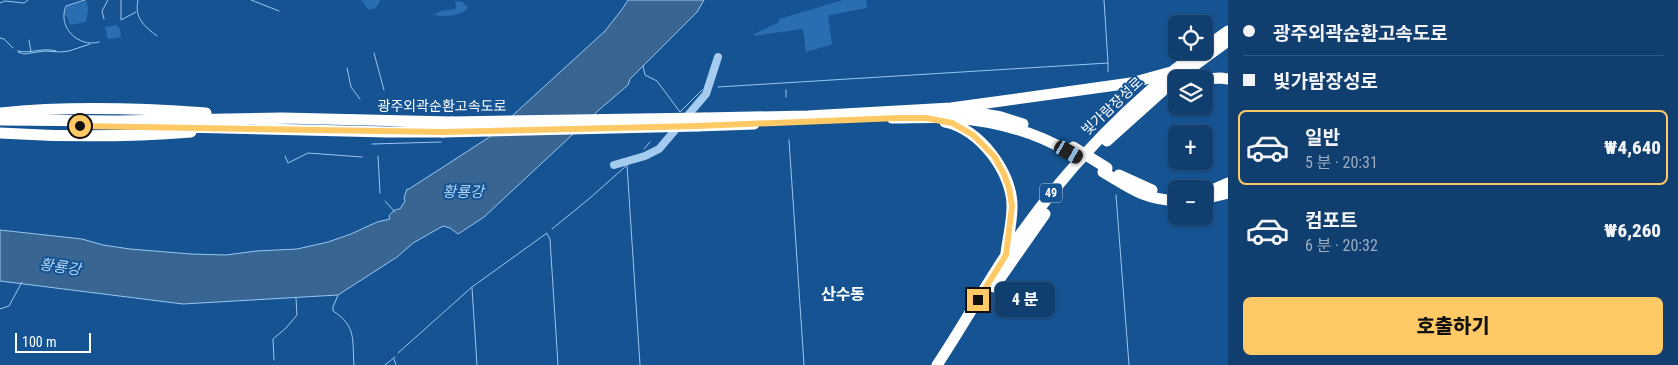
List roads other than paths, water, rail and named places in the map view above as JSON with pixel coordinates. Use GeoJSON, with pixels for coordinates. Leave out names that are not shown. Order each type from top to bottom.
{"type":"FeatureCollection","features":[{"type":"Feature","properties":{"kind":"highway"},"geometry":{"type":"LineString","coordinates":[[1213,42],[1228,32]]}},
{"type":"Feature","properties":{"kind":"highway","name":"빛가람장성로"},"geometry":{"type":"LineString","coordinates":[[1184,70],[1228,41]]}},
{"type":"Feature","properties":{"kind":"highway","name":"빛가람장성로"},"geometry":{"type":"LineString","coordinates":[[1181,70],[1190,60]]}},
{"type":"Feature","properties":{"kind":"highway"},"geometry":{"type":"LineString","coordinates":[[884,115],[952,108],[1168,78]]}},
{"type":"Feature","properties":{"kind":"highway"},"geometry":{"type":"LineString","coordinates":[[1213,78],[1228,80]]}},
{"type":"Feature","properties":{"kind":"highway","name":"빛가람장성로"},"geometry":{"type":"LineString","coordinates":[[937,365],[1006,255],[1052,193],[1091,146],[1123,114],[1168,81]]}},
{"type":"Feature","properties":{"kind":"highway","name":"빛가람장성로"},"geometry":{"type":"LineString","coordinates":[[946,365],[983,303],[1047,210],[1101,146],[1168,83]]}},
{"type":"Feature","properties":{"kind":"highway"},"geometry":{"type":"LineString","coordinates":[[1136,113],[1168,91]]}},
{"type":"Feature","properties":{"kind":"highway"},"geometry":{"type":"LineString","coordinates":[[0,113],[25,110],[133,108],[282,118]]}},
{"type":"Feature","properties":{"kind":"highway"},"geometry":{"type":"LineString","coordinates":[[952,108],[1001,117],[1043,130],[1071,150],[1105,170],[1130,189],[1147,196],[1168,200]]}},
{"type":"Feature","properties":{"kind":"highway"},"geometry":{"type":"LineString","coordinates":[[884,115],[954,118],[982,122],[1020,130],[1071,150]]}},
{"type":"Feature","properties":{"kind":"highway","name":"광주외곽순환고속도로"},"geometry":{"type":"LineString","coordinates":[[0,126],[121,126],[443,132],[884,115]]}},
{"type":"Feature","properties":{"kind":"highway","name":"광주외곽순환고속도로"},"geometry":{"type":"LineString","coordinates":[[807,119],[859,120],[884,115]]}},
{"type":"Feature","properties":{"kind":"highway","name":"광주외곽순환고속도로"},"geometry":{"type":"LineString","coordinates":[[0,120],[118,121],[282,118],[452,122],[700,122]]}},
{"type":"Feature","properties":{"kind":"highway"},"geometry":{"type":"LineString","coordinates":[[926,118],[952,123],[973,135],[994,156],[1004,174],[1012,206],[1006,255]]}},
{"type":"Feature","properties":{"kind":"highway"},"geometry":{"type":"LineString","coordinates":[[0,133],[52,136],[134,136],[244,129]]}},
{"type":"Feature","properties":{"kind":"highway"},"geometry":{"type":"LineString","coordinates":[[1105,170],[1147,188],[1168,192]]}},
{"type":"Feature","properties":{"kind":"highway"},"geometry":{"type":"LineString","coordinates":[[1213,190],[1228,183]]}},
{"type":"Feature","properties":{"kind":"highway"},"geometry":{"type":"LineString","coordinates":[[1213,197],[1228,193]]}},
{"type":"Feature","properties":{"kind":"street"},"geometry":{"type":"LineString","coordinates":[[614,164],[645,156],[658,149],[706,94],[718,57]]}},
{"type":"Feature","properties":{"kind":"water","name":"황룡강"},"geometry":{"type":"Polygon","coordinates":[[[628,0],[704,0],[697,12],[630,79],[628,85],[484,217],[458,234],[450,228],[443,226],[413,243],[397,257],[338,295],[183,304],[0,281],[0,230],[82,239],[103,245],[130,249],[226,255],[297,249],[328,242],[377,222],[390,219],[391,213],[400,209],[405,201],[407,189],[488,138],[605,31],[628,0]]]}},
{"type":"Feature","properties":{"kind":"waterway"},"geometry":{"type":"LineString","coordinates":[[0,3],[5,1],[24,3],[28,0]]}},
{"type":"Feature","properties":{"kind":"waterway"},"geometry":{"type":"LineString","coordinates":[[85,0],[66,6],[64,21],[71,34],[77,39],[91,43],[99,42]]}},
{"type":"Feature","properties":{"kind":"waterway"},"geometry":{"type":"LineString","coordinates":[[104,19],[102,11],[108,0]]}},
{"type":"Feature","properties":{"kind":"waterway"},"geometry":{"type":"LineString","coordinates":[[121,0],[121,20],[136,12]]}},
{"type":"Feature","properties":{"kind":"waterway"},"geometry":{"type":"LineString","coordinates":[[138,0],[137,12],[141,21],[157,36]]}},
{"type":"Feature","properties":{"kind":"waterway"},"geometry":{"type":"LineString","coordinates":[[251,0],[279,11]]}},
{"type":"Feature","properties":{"kind":"waterway"},"geometry":{"type":"LineString","coordinates":[[718,87],[1108,63],[1104,0]]}},
{"type":"Feature","properties":{"kind":"waterway"},"geometry":{"type":"LineString","coordinates":[[0,38],[4,39],[13,48]]}},
{"type":"Feature","properties":{"kind":"waterway"},"geometry":{"type":"LineString","coordinates":[[29,40],[31,52]]}},
{"type":"Feature","properties":{"kind":"waterway"},"geometry":{"type":"LineString","coordinates":[[18,52],[24,54],[45,51],[61,52],[90,44]]}},
{"type":"Feature","properties":{"kind":"waterway"},"geometry":{"type":"LineString","coordinates":[[18,51],[56,51]]}},
{"type":"Feature","properties":{"kind":"waterway"},"geometry":{"type":"LineString","coordinates":[[374,53],[384,90]]}},
{"type":"Feature","properties":{"kind":"waterway"},"geometry":{"type":"LineString","coordinates":[[1108,63],[1108,72]]}},
{"type":"Feature","properties":{"kind":"waterway"},"geometry":{"type":"LineString","coordinates":[[643,66],[645,75],[657,81],[680,112],[702,90]]}},
{"type":"Feature","properties":{"kind":"waterway"},"geometry":{"type":"LineString","coordinates":[[347,68],[351,87],[360,99]]}},
{"type":"Feature","properties":{"kind":"waterway"},"geometry":{"type":"LineString","coordinates":[[786,90],[786,97]]}},
{"type":"Feature","properties":{"kind":"waterway"},"geometry":{"type":"LineString","coordinates":[[789,140],[804,365]]}},
{"type":"Feature","properties":{"kind":"waterway"},"geometry":{"type":"LineString","coordinates":[[372,144],[441,142]]}},
{"type":"Feature","properties":{"kind":"waterway"},"geometry":{"type":"LineString","coordinates":[[644,149],[650,142]]}},
{"type":"Feature","properties":{"kind":"waterway"},"geometry":{"type":"LineString","coordinates":[[285,156],[288,163],[308,153],[362,157]]}},
{"type":"Feature","properties":{"kind":"waterway"},"geometry":{"type":"LineString","coordinates":[[378,156],[380,193]]}},
{"type":"Feature","properties":{"kind":"waterway"},"geometry":{"type":"LineString","coordinates":[[627,165],[640,365]]}},
{"type":"Feature","properties":{"kind":"waterway"},"geometry":{"type":"LineString","coordinates":[[552,229],[626,166]]}},
{"type":"Feature","properties":{"kind":"waterway"},"geometry":{"type":"LineString","coordinates":[[1116,195],[1129,365]]}},
{"type":"Feature","properties":{"kind":"waterway"},"geometry":{"type":"LineString","coordinates":[[385,201],[395,212]]}},
{"type":"Feature","properties":{"kind":"waterway"},"geometry":{"type":"LineString","coordinates":[[398,353],[472,287],[547,233]]}},
{"type":"Feature","properties":{"kind":"waterway"},"geometry":{"type":"LineString","coordinates":[[547,234],[550,239],[558,365]]}},
{"type":"Feature","properties":{"kind":"waterway"},"geometry":{"type":"LineString","coordinates":[[0,309],[9,306],[22,282]]}},
{"type":"Feature","properties":{"kind":"waterway"},"geometry":{"type":"LineString","coordinates":[[472,288],[477,365]]}},
{"type":"Feature","properties":{"kind":"waterway"},"geometry":{"type":"LineString","coordinates":[[338,295],[333,311],[350,328],[353,341],[354,365]]}},
{"type":"Feature","properties":{"kind":"waterway"},"geometry":{"type":"LineString","coordinates":[[274,360],[273,339],[297,315],[296,298]]}},
{"type":"Feature","properties":{"kind":"waterway"},"geometry":{"type":"LineString","coordinates":[[385,365],[395,357]]}},
{"type":"Feature","properties":{"kind":"waterway"},"geometry":{"type":"LineString","coordinates":[[394,359],[396,365]]}},
{"type":"Feature","properties":{"kind":"district","name":"산수동"},"geometry":{"type":"Point","coordinates":[843,294]}}]}
